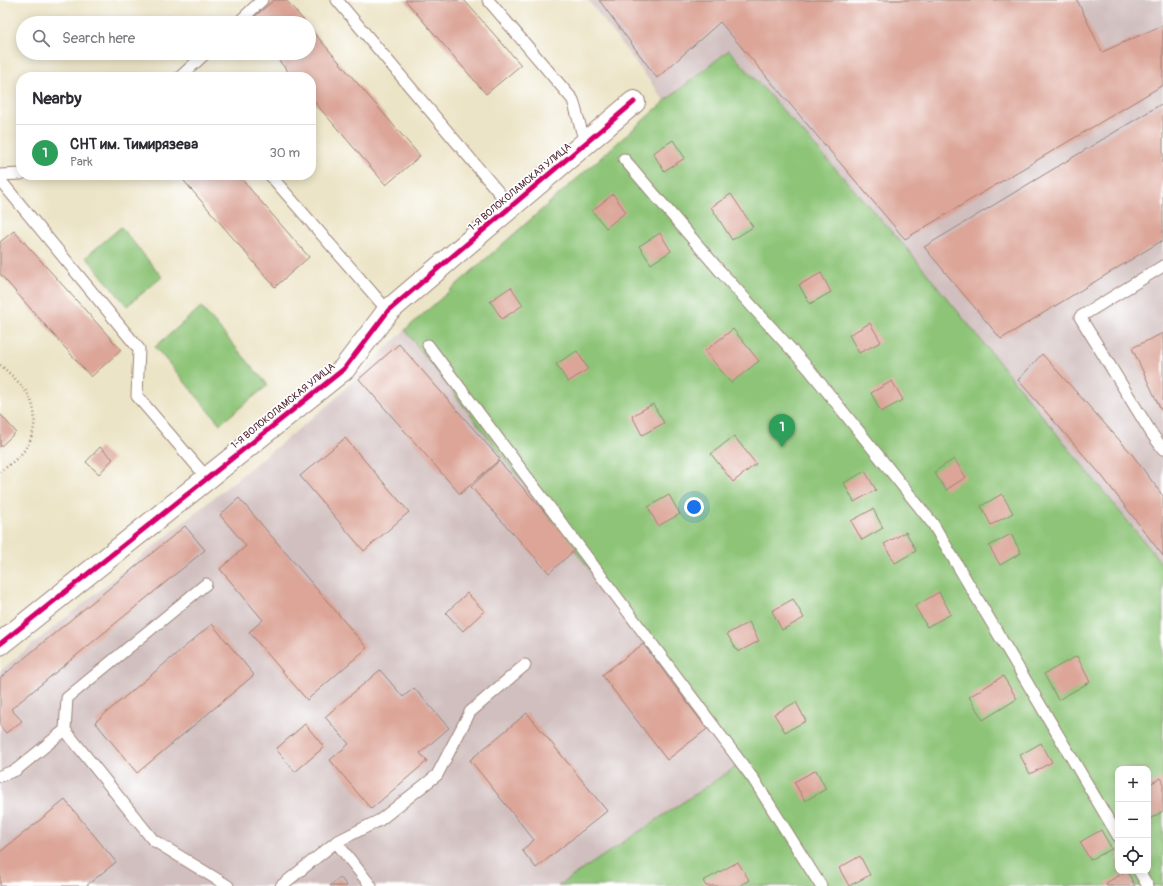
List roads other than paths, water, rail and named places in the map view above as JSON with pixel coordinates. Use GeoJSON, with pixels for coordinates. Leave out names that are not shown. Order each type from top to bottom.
{"type":"FeatureCollection","features":[{"type":"Feature","properties":{"kind":"street","name":"1-Я ВОЛОКОЛАМСКАЯ УЛИЦА"},"geometry":{"type":"LineString","coordinates":[[0,644],[344,369],[388,310],[634,102]]}},
{"type":"Feature","properties":{"kind":"lane"},"geometry":{"type":"LineString","coordinates":[[245,16],[262,0]]}},
{"type":"Feature","properties":{"kind":"lane"},"geometry":{"type":"LineString","coordinates":[[337,0],[511,207]]}},
{"type":"Feature","properties":{"kind":"lane"},"geometry":{"type":"LineString","coordinates":[[488,0],[573,100],[585,143]]}},
{"type":"Feature","properties":{"kind":"lane"},"geometry":{"type":"LineString","coordinates":[[187,72],[199,60]]}},
{"type":"Feature","properties":{"kind":"lane"},"geometry":{"type":"LineString","coordinates":[[624,159],[720,271],[809,370],[933,524],[1115,831]]}},
{"type":"Feature","properties":{"kind":"lane"},"geometry":{"type":"LineString","coordinates":[[0,175],[16,174]]}},
{"type":"Feature","properties":{"kind":"lane"},"geometry":{"type":"LineString","coordinates":[[0,180],[139,349],[137,396],[208,479]]}},
{"type":"Feature","properties":{"kind":"lane"},"geometry":{"type":"LineString","coordinates":[[274,180],[388,310]]}},
{"type":"Feature","properties":{"kind":"lane"},"geometry":{"type":"LineString","coordinates":[[1163,266],[1080,317],[1152,434],[1163,449]]}},
{"type":"Feature","properties":{"kind":"lane"},"geometry":{"type":"LineString","coordinates":[[428,345],[754,780],[821,886]]}},
{"type":"Feature","properties":{"kind":"lane"},"geometry":{"type":"LineString","coordinates":[[206,584],[67,698],[65,730],[153,840],[228,886]]}},
{"type":"Feature","properties":{"kind":"lane"},"geometry":{"type":"LineString","coordinates":[[281,886],[336,842],[380,820],[437,775],[470,712],[524,665]]}},
{"type":"Feature","properties":{"kind":"lane"},"geometry":{"type":"LineString","coordinates":[[0,776],[16,770],[65,730]]}},
{"type":"Feature","properties":{"kind":"lane"},"geometry":{"type":"LineString","coordinates":[[336,842],[371,886]]}},
{"type":"Feature","properties":{"kind":"lane"},"geometry":{"type":"LineString","coordinates":[[1141,874],[1148,886]]}},
{"type":"Feature","properties":{"kind":"place","name":"СНТ им. Тимирязева"},"geometry":{"type":"Point","coordinates":[782,447]}}]}
